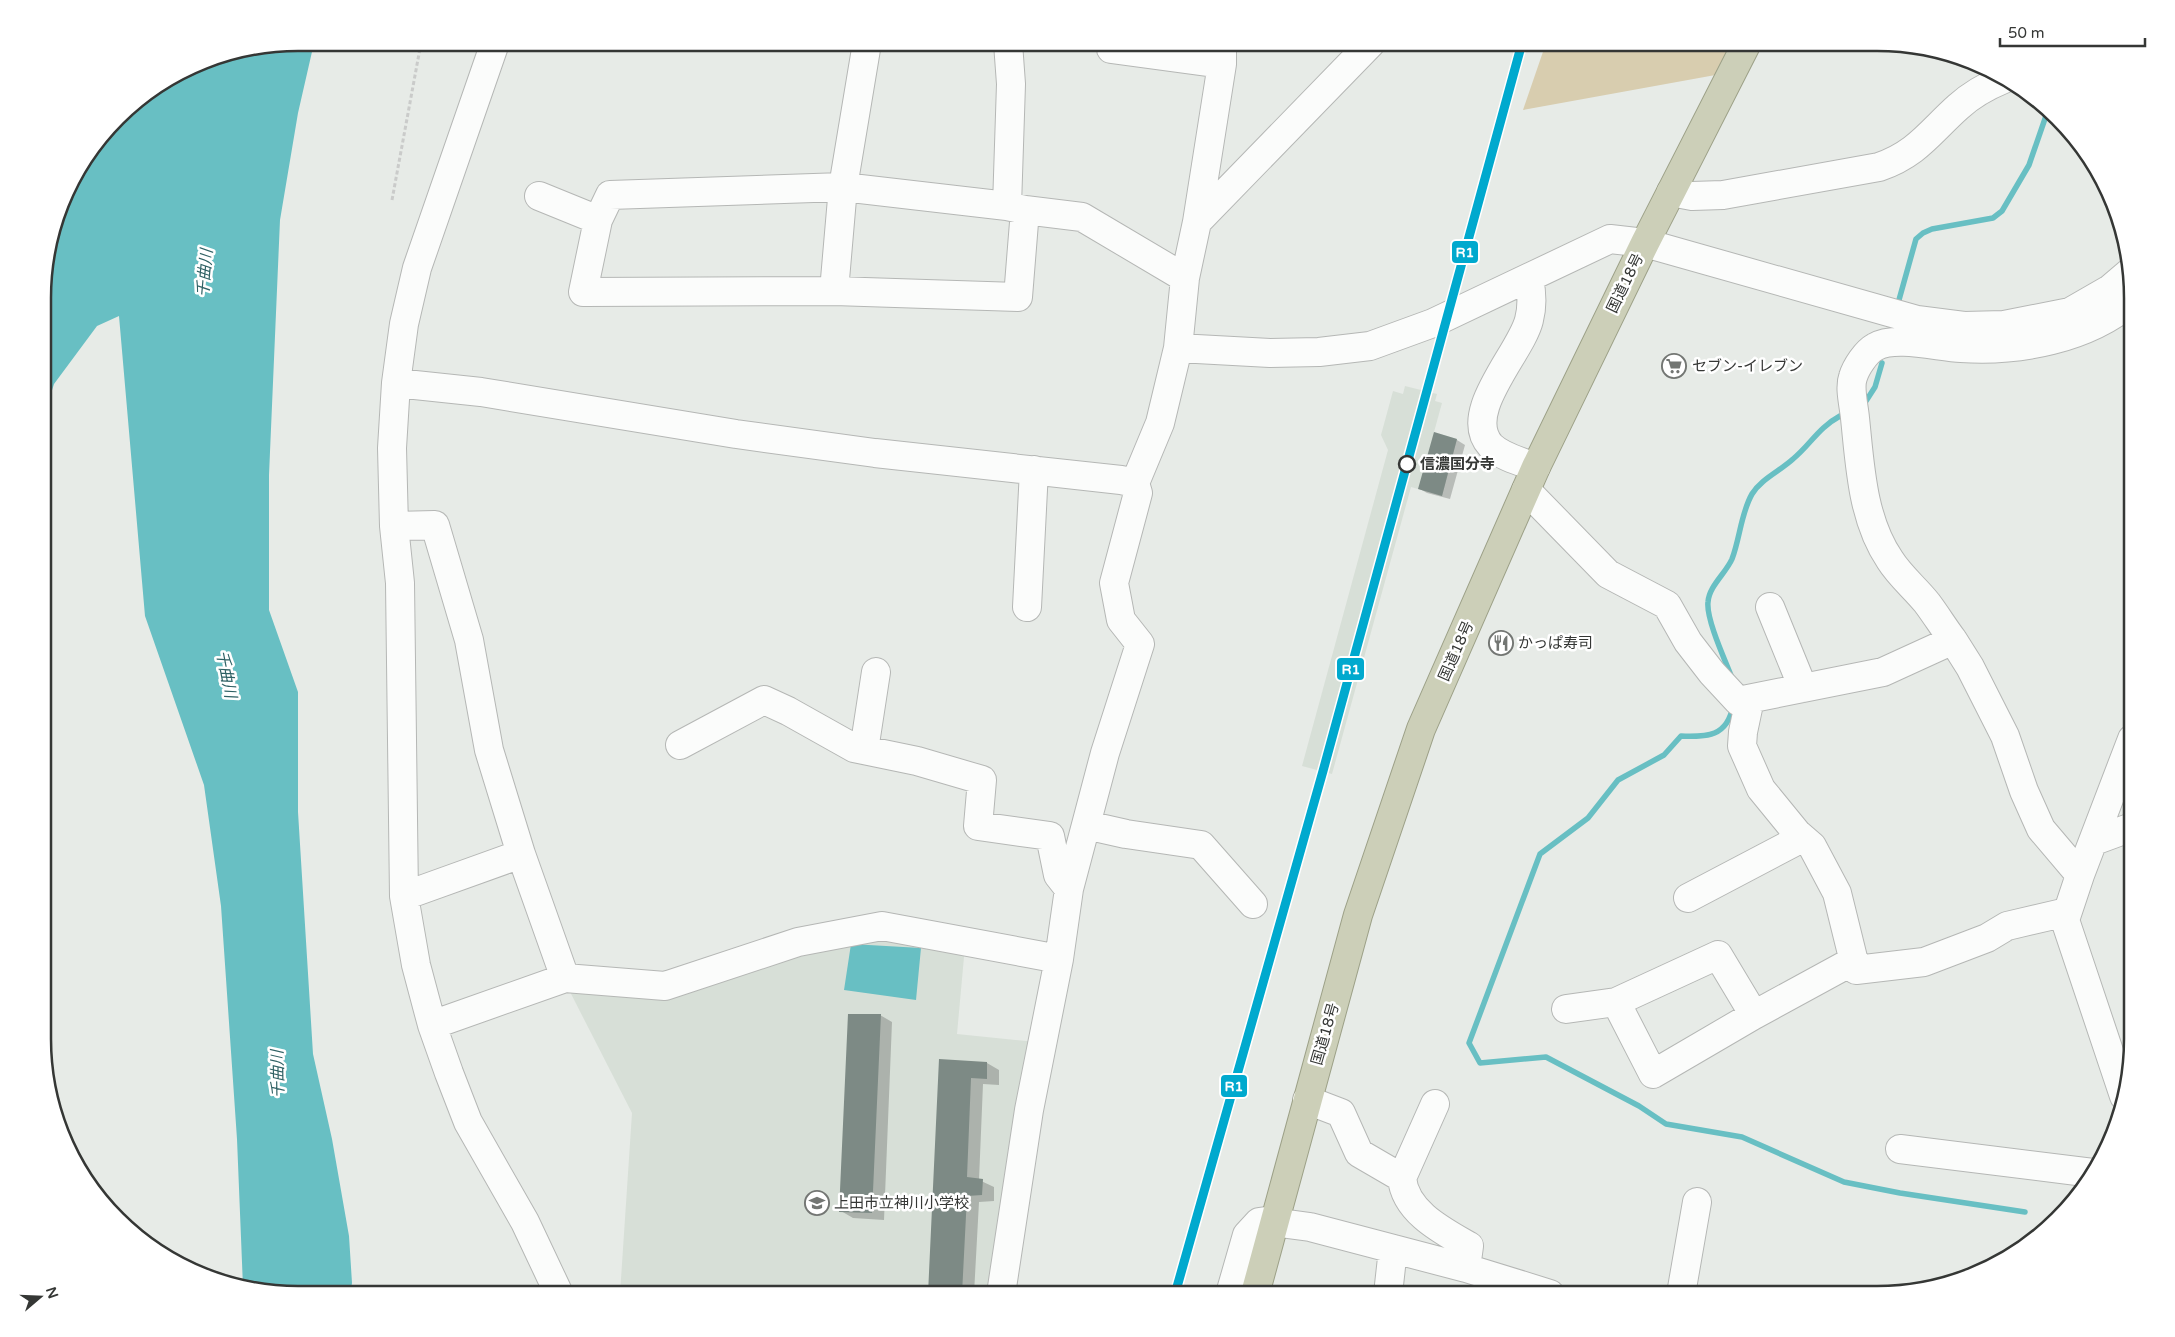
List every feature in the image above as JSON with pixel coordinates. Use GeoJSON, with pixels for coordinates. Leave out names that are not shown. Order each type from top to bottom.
{"type":"FeatureCollection","features":[{"type":"Feature","properties":{"kind":"highway","name":"国道18号"},"geometry":{"type":"LineString","coordinates":[[1257,1286],[1358,915],[1421,729],[1531,478],[1645,243],[1742,51]]}},
{"type":"Feature","properties":{"kind":"street"},"geometry":{"type":"LineString","coordinates":[[492,51],[417,268],[404,324],[396,382],[392,448],[394,526],[400,583],[404,896],[416,965],[432,1025],[468,1122],[525,1222],[555,1286]]}},
{"type":"Feature","properties":{"kind":"street"},"geometry":{"type":"LineString","coordinates":[[834,291],[843,187],[866,51]]}},
{"type":"Feature","properties":{"kind":"street"},"geometry":{"type":"LineString","coordinates":[[1009,51],[1016,208],[1018,297],[834,291],[583,292],[598,220],[610,196],[843,187],[1016,208],[1082,217],[1185,278]]}},
{"type":"Feature","properties":{"kind":"street"},"geometry":{"type":"LineString","coordinates":[[1002,1286],[1029,1110],[1059,959],[1069,889],[1104,753],[1140,644],[1121,620],[1114,583],[1138,493],[1135,483],[1160,422],[1178,348],[1185,278],[1197,222],[1222,53],[1167,51]]}},
{"type":"Feature","properties":{"kind":"street"},"geometry":{"type":"LineString","coordinates":[[1197,222],[1362,51]]}},
{"type":"Feature","properties":{"kind":"street"},"geometry":{"type":"LineString","coordinates":[[1671,192],[1692,196],[1723,195],[1879,167],[1896,162],[1919,147],[1959,106],[1982,89],[1997,82]]}},
{"type":"Feature","properties":{"kind":"street"},"geometry":{"type":"LineString","coordinates":[[539,196],[598,220]]}},
{"type":"Feature","properties":{"kind":"street"},"geometry":{"type":"LineString","coordinates":[[1178,348],[1270,353],[1319,352],[1370,346],[1433,323],[1610,239],[1645,243],[1916,320],[1964,326],[2004,325],[2070,312],[2110,289],[2123,278]]}},
{"type":"Feature","properties":{"kind":"street"},"geometry":{"type":"LineString","coordinates":[[1529,278],[1533,297],[1529,321],[1488,398],[1483,414],[1484,434],[1491,446],[1506,456],[1531,478],[1608,574],[1668,605],[1688,642],[1712,673],[1738,701],[1883,672],[1952,640]]}},
{"type":"Feature","properties":{"kind":"street"},"geometry":{"type":"LineString","coordinates":[[2080,875],[2041,829],[2024,791],[2005,736],[1970,667],[1926,602],[1889,560],[1880,543],[1870,516],[1862,479],[1852,377],[1866,356],[1876,346],[1895,341],[1961,348],[2000,348],[2032,344],[2056,339],[2098,323],[2124,306]]}},
{"type":"Feature","properties":{"kind":"street"},"geometry":{"type":"LineString","coordinates":[[396,382],[481,392],[736,434],[875,453],[1135,483]]}},
{"type":"Feature","properties":{"kind":"street"},"geometry":{"type":"LineString","coordinates":[[1027,607],[1034,470]]}},
{"type":"Feature","properties":{"kind":"street"},"geometry":{"type":"LineString","coordinates":[[394,526],[435,525],[469,640],[489,750],[521,854],[565,978]]}},
{"type":"Feature","properties":{"kind":"street"},"geometry":{"type":"LineString","coordinates":[[1770,607],[1803,688]]}},
{"type":"Feature","properties":{"kind":"street"},"geometry":{"type":"LineString","coordinates":[[864,750],[876,672]]}},
{"type":"Feature","properties":{"kind":"street"},"geometry":{"type":"LineString","coordinates":[[1750,699],[1742,746],[1761,788],[1802,838],[1812,846],[1837,893],[1856,970],[1871,970],[1924,962],[1987,938],[2007,926],[2067,912]]}},
{"type":"Feature","properties":{"kind":"street"},"geometry":{"type":"LineString","coordinates":[[680,745],[764,700],[788,711],[854,748],[917,761],[982,780],[978,826],[1050,836],[1058,875],[1069,889]]}},
{"type":"Feature","properties":{"kind":"street"},"geometry":{"type":"LineString","coordinates":[[2120,1083],[2065,920],[2080,875],[2124,760]]}},
{"type":"Feature","properties":{"kind":"street"},"geometry":{"type":"LineString","coordinates":[[1086,825],[1126,834],[1201,845],[1253,904]]}},
{"type":"Feature","properties":{"kind":"street"},"geometry":{"type":"LineString","coordinates":[[2094,841],[2124,830]]}},
{"type":"Feature","properties":{"kind":"street"},"geometry":{"type":"LineString","coordinates":[[1688,898],[1802,838]]}},
{"type":"Feature","properties":{"kind":"street"},"geometry":{"type":"LineString","coordinates":[[404,896],[521,854]]}},
{"type":"Feature","properties":{"kind":"street"},"geometry":{"type":"LineString","coordinates":[[432,1025],[565,978],[665,986],[798,942],[882,926],[1059,959]]}},
{"type":"Feature","properties":{"kind":"street"},"geometry":{"type":"LineString","coordinates":[[1566,1009],[1616,1002],[1718,955],[1754,1015]]}},
{"type":"Feature","properties":{"kind":"street"},"geometry":{"type":"LineString","coordinates":[[1616,1002],[1653,1074],[1754,1015],[1853,961]]}},
{"type":"Feature","properties":{"kind":"street"},"geometry":{"type":"LineString","coordinates":[[1307,1100],[1341,1113],[1359,1153],[1402,1178]]}},
{"type":"Feature","properties":{"kind":"street"},"geometry":{"type":"LineString","coordinates":[[1435,1104],[1402,1178],[1403,1184],[1415,1208],[1439,1229],[1469,1246],[1466,1268]]}},
{"type":"Feature","properties":{"kind":"street"},"geometry":{"type":"LineString","coordinates":[[1900,1149],[2085,1172]]}},
{"type":"Feature","properties":{"kind":"street"},"geometry":{"type":"LineString","coordinates":[[1682,1286],[1697,1202]]}},
{"type":"Feature","properties":{"kind":"street"},"geometry":{"type":"LineString","coordinates":[[1232,1286],[1247,1235],[1259,1222],[1310,1227],[1466,1268],[1524,1286]]}},
{"type":"Feature","properties":{"kind":"street"},"geometry":{"type":"LineString","coordinates":[[1389,1286],[1393,1249]]}},
{"type":"Feature","properties":{"kind":"path"},"geometry":{"type":"LineString","coordinates":[[392,200],[419,51]]}},
{"type":"Feature","properties":{"kind":"shaded area"},"geometry":{"type":"Polygon","coordinates":[[[1543,51],[1743,51],[1732,72],[1523,110],[1543,51]]]}},
{"type":"Feature","properties":{"kind":"shaded area"},"geometry":{"type":"Polygon","coordinates":[[[1405,386],[1437,394],[1435,401],[1442,403],[1434,432],[1457,439],[1442,496],[1411,487],[1332,774],[1302,766],[1388,450],[1381,435],[1393,391],[1403,394],[1405,386]]]}},
{"type":"Feature","properties":{"kind":"shaded area","name":"上田市立神川小学校"},"geometry":{"type":"Polygon","coordinates":[[[880,931],[965,946],[957,1034],[1036,1042],[992,1286],[621,1286],[632,1113],[567,986],[666,991],[880,931]]]}},
{"type":"Feature","properties":{"kind":"water","name":"千曲川"},"geometry":{"type":"Polygon","coordinates":[[[312,51],[298,113],[280,220],[269,475],[269,610],[298,692],[298,812],[313,1054],[332,1139],[349,1236],[351,1286],[266,1284],[243,1279],[237,1139],[221,906],[204,785],[145,616],[119,316],[97,326],[54,384],[51,393],[51,298],[56,250],[70,204],[84,175],[102,148],[148,102],[175,84],[204,70],[219,64],[266,53],[312,51]]]}},
{"type":"Feature","properties":{"kind":"water"},"geometry":{"type":"Polygon","coordinates":[[[851,944],[921,948],[916,1000],[844,990],[851,944]]]}},
{"type":"Feature","properties":{"kind":"building"},"geometry":{"type":"Polygon","coordinates":[[[1434,432],[1457,439],[1442,496],[1418,489],[1434,432]]]}},
{"type":"Feature","properties":{"kind":"building"},"geometry":{"type":"Polygon","coordinates":[[[848,1014],[881,1014],[872,1213],[839,1212],[848,1014]]]}},
{"type":"Feature","properties":{"kind":"building"},"geometry":{"type":"Polygon","coordinates":[[[939,1059],[987,1062],[987,1079],[971,1078],[967,1177],[983,1179],[982,1195],[967,1196],[962,1286],[928,1286],[939,1059]]]}},
{"type":"Feature","properties":{"kind":"waterway"},"geometry":{"type":"LineString","coordinates":[[1897,307],[1916,239],[1932,229],[1993,218],[2002,211],[2029,165],[2045,118]]}},
{"type":"Feature","properties":{"kind":"waterway"},"geometry":{"type":"LineString","coordinates":[[1866,401],[1875,387],[1882,363]]}},
{"type":"Feature","properties":{"kind":"waterway"},"geometry":{"type":"LineString","coordinates":[[1732,678],[1710,619],[1708,602],[1711,590],[1732,559],[1745,509],[1752,494],[1766,479],[1793,459],[1820,431],[1840,416]]}},
{"type":"Feature","properties":{"kind":"waterway"},"geometry":{"type":"LineString","coordinates":[[1733,706],[1726,724],[1721,729],[1707,735],[1681,736],[1664,755],[1618,780],[1588,818],[1540,854],[1469,1043],[1480,1063],[1546,1057],[1639,1106],[1666,1124],[1742,1137],[1844,1182],[1900,1193],[2025,1212]]}},
{"type":"Feature","properties":{"kind":"transit line","name":"R1"},"geometry":{"type":"LineString","coordinates":[[1177,1286],[1323,771],[1520,51]]}},
{"type":"Feature","properties":{"kind":"place","name":"セブン-イレブン"},"geometry":{"type":"Point","coordinates":[1674,366]}},
{"type":"Feature","properties":{"kind":"place","name":"信濃国分寺"},"geometry":{"type":"Point","coordinates":[1407,464]}},
{"type":"Feature","properties":{"kind":"place","name":"かっぱ寿司"},"geometry":{"type":"Point","coordinates":[1501,643]}},
{"type":"Feature","properties":{"kind":"place","name":"上田市立神川小学校"},"geometry":{"type":"Point","coordinates":[817,1203]}}]}
